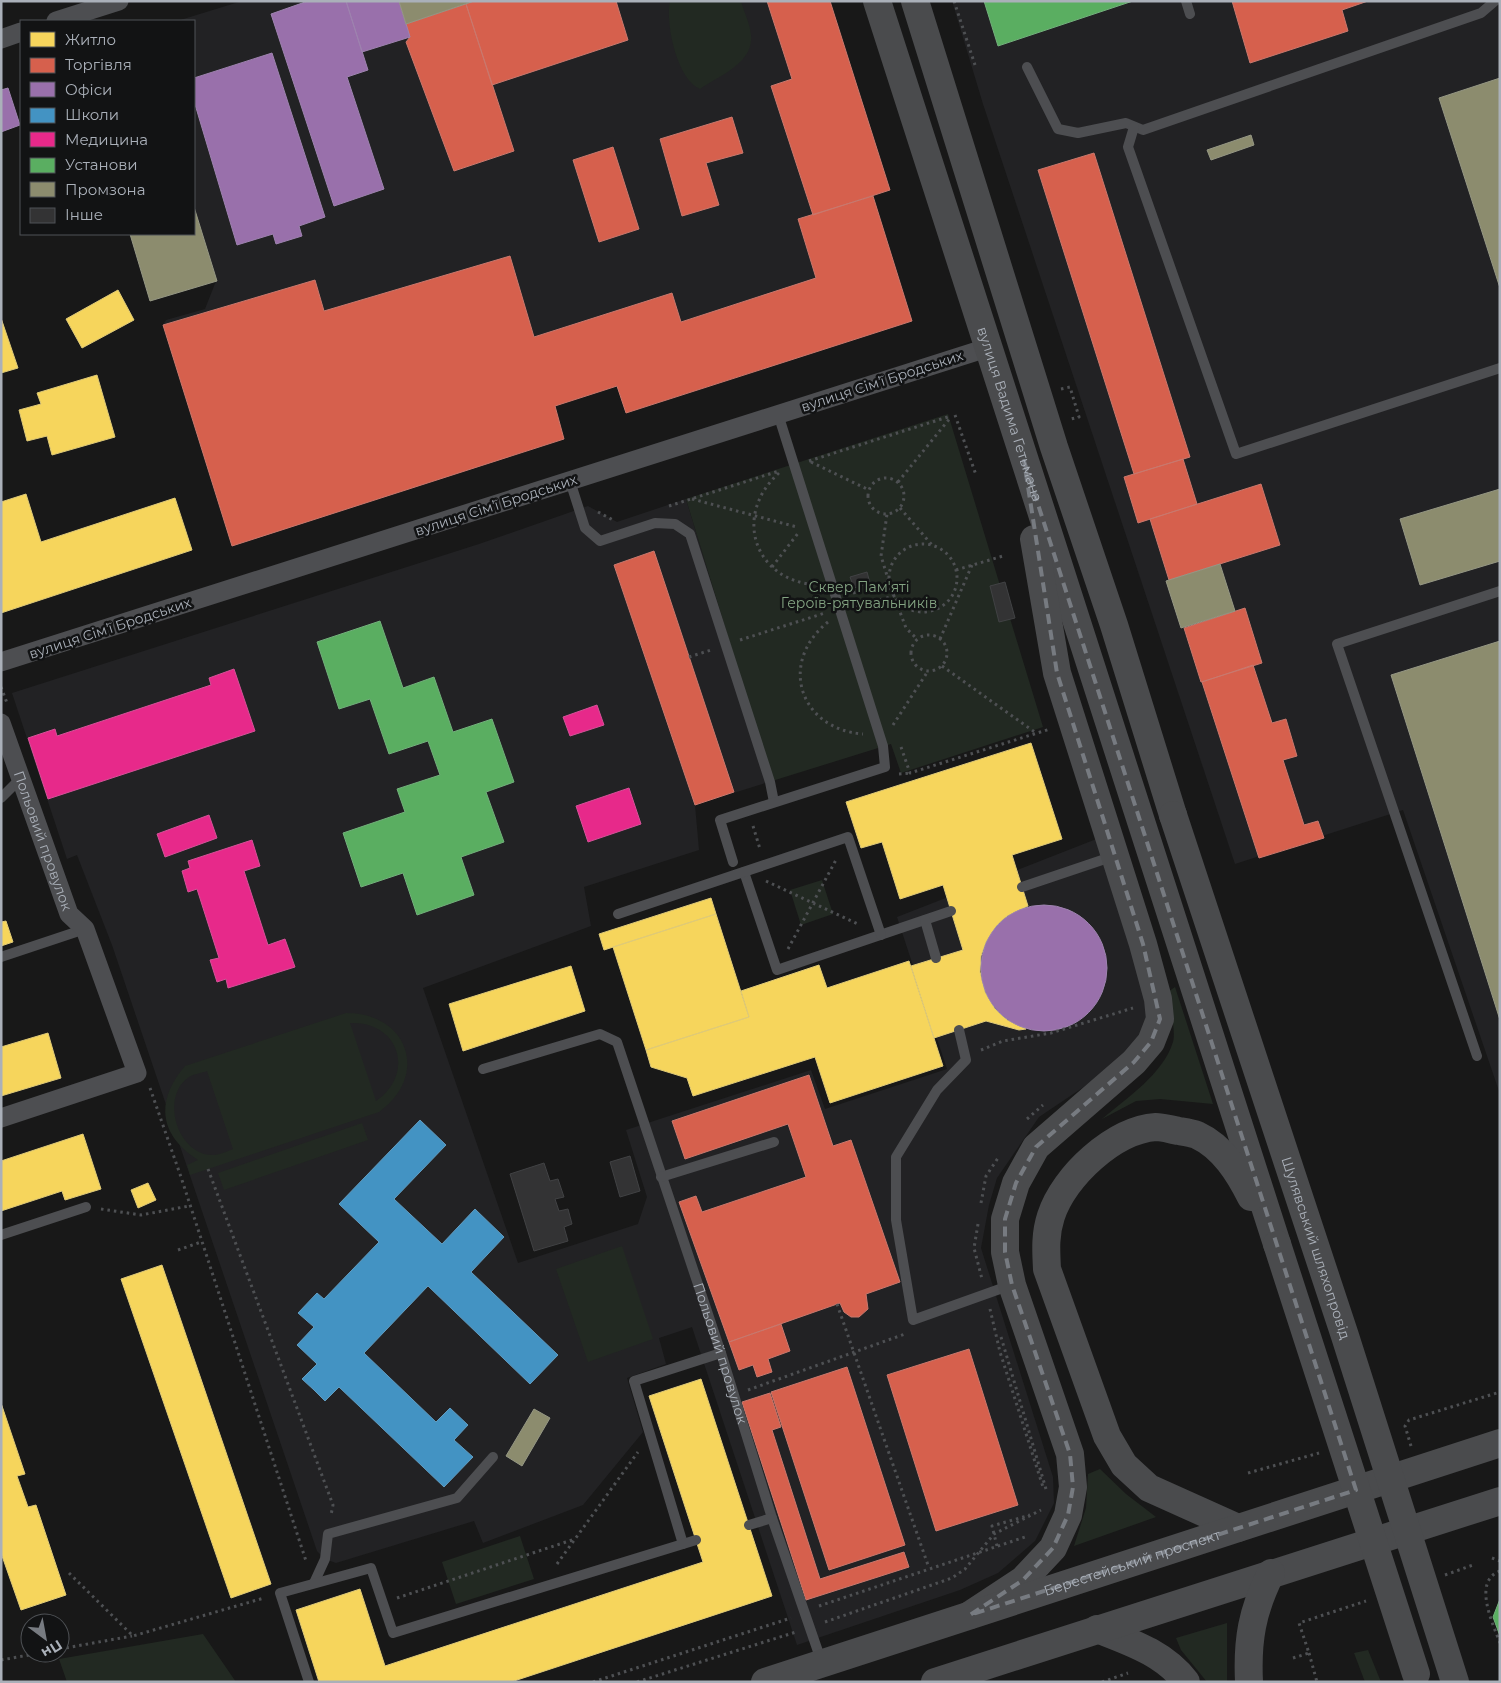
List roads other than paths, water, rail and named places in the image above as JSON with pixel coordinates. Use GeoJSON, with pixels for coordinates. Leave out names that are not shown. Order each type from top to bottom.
{"type":"FeatureCollection","features":[{"type":"Feature","properties":{"kind":"main road","name":"вулиця Вадима Гетьмана"},"geometry":{"type":"LineString","coordinates":[[877,1],[990,347],[1024,461],[1277,1244]]}},
{"type":"Feature","properties":{"kind":"main road","name":"Шулявський шляхопровід"},"geometry":{"type":"LineString","coordinates":[[915,1],[1054,448],[1114,625],[1173,815],[1345,1336],[1455,1682]]}},
{"type":"Feature","properties":{"kind":"main road"},"geometry":{"type":"LineString","coordinates":[[970,1615],[1023,1580],[1052,1548],[1068,1515],[1073,1487],[1070,1454],[1012,1285],[1005,1252],[1005,1219],[1016,1183],[1036,1147],[1134,1062],[1151,1042],[1160,1019],[1158,999],[1058,673],[1033,531],[1024,461]]}},
{"type":"Feature","properties":{"kind":"main road"},"geometry":{"type":"LineString","coordinates":[[1238,1528],[1149,1488],[1124,1465],[1107,1436],[1048,1268],[1046,1241],[1051,1215],[1069,1182],[1095,1155],[1125,1135],[1157,1127],[1197,1135],[1221,1152],[1241,1178],[1277,1244],[1417,1679]]}},
{"type":"Feature","properties":{"kind":"main road","name":"Берестейський проспект"},"geometry":{"type":"LineString","coordinates":[[765,1682],[1500,1443]]}},
{"type":"Feature","properties":{"kind":"main road"},"geometry":{"type":"LineString","coordinates":[[935,1682],[1500,1501]]}},
{"type":"Feature","properties":{"kind":"main road"},"geometry":{"type":"LineString","coordinates":[[1249,1682],[1247,1651],[1252,1624],[1259,1597],[1271,1573]]}},
{"type":"Feature","properties":{"kind":"main road"},"geometry":{"type":"LineString","coordinates":[[1097,1629],[1148,1650],[1175,1668],[1186,1682]]}},
{"type":"Feature","properties":{"kind":"street"},"geometry":{"type":"LineString","coordinates":[[59,20],[99,4],[119,1]]}},
{"type":"Feature","properties":{"kind":"street"},"geometry":{"type":"LineString","coordinates":[[1,39],[20,32]]}},
{"type":"Feature","properties":{"kind":"street","name":"вулиця Сімʼї Бродських"},"geometry":{"type":"LineString","coordinates":[[1,662],[990,347]]}},
{"type":"Feature","properties":{"kind":"street","name":"Польовий провулок"},"geometry":{"type":"LineString","coordinates":[[1,723],[69,914],[85,930],[137,1073],[1,1118]]}},
{"type":"Feature","properties":{"kind":"lane"},"geometry":{"type":"LineString","coordinates":[[1186,1],[1190,14]]}},
{"type":"Feature","properties":{"kind":"lane"},"geometry":{"type":"LineString","coordinates":[[1027,67],[1058,129],[1078,133],[1126,123],[1143,130],[1481,13],[1495,1]]}},
{"type":"Feature","properties":{"kind":"lane"},"geometry":{"type":"LineString","coordinates":[[1134,127],[1128,147],[1236,454],[1500,368]]}},
{"type":"Feature","properties":{"kind":"lane"},"geometry":{"type":"LineString","coordinates":[[733,862],[720,820],[885,767],[884,746],[778,414]]}},
{"type":"Feature","properties":{"kind":"lane"},"geometry":{"type":"LineString","coordinates":[[570,481],[585,528],[600,541],[655,523],[675,524],[690,534],[770,782],[774,802]]}},
{"type":"Feature","properties":{"kind":"lane"},"geometry":{"type":"LineString","coordinates":[[1477,1056],[1337,644],[1500,591]]}},
{"type":"Feature","properties":{"kind":"lane"},"geometry":{"type":"LineString","coordinates":[[1,798],[20,779]]}},
{"type":"Feature","properties":{"kind":"lane"},"geometry":{"type":"LineString","coordinates":[[618,914],[848,837],[881,935]]}},
{"type":"Feature","properties":{"kind":"lane"},"geometry":{"type":"LineString","coordinates":[[1022,887],[1115,856]]}},
{"type":"Feature","properties":{"kind":"lane"},"geometry":{"type":"LineString","coordinates":[[744,872],[777,970],[951,911]]}},
{"type":"Feature","properties":{"kind":"lane"},"geometry":{"type":"LineString","coordinates":[[925,920],[936,958]]}},
{"type":"Feature","properties":{"kind":"lane"},"geometry":{"type":"LineString","coordinates":[[1,957],[85,930]]}},
{"type":"Feature","properties":{"kind":"lane"},"geometry":{"type":"LineString","coordinates":[[959,1030],[966,1060],[937,1090],[896,1157],[896,1220],[913,1320],[1012,1285]]}},
{"type":"Feature","properties":{"kind":"lane","name":"Польовий провулок"},"geometry":{"type":"LineString","coordinates":[[483,1069],[600,1034],[617,1042],[721,1353],[772,1518],[822,1664]]}},
{"type":"Feature","properties":{"kind":"lane"},"geometry":{"type":"LineString","coordinates":[[661,1177],[774,1142]]}},
{"type":"Feature","properties":{"kind":"lane"},"geometry":{"type":"LineString","coordinates":[[1,1235],[86,1207]]}},
{"type":"Feature","properties":{"kind":"lane"},"geometry":{"type":"LineString","coordinates":[[683,1544],[634,1381],[721,1353]]}},
{"type":"Feature","properties":{"kind":"lane"},"geometry":{"type":"LineString","coordinates":[[314,1583],[325,1559],[328,1534],[457,1498],[492,1457]]}},
{"type":"Feature","properties":{"kind":"lane"},"geometry":{"type":"LineString","coordinates":[[749,1525],[772,1518]]}},
{"type":"Feature","properties":{"kind":"lane"},"geometry":{"type":"LineString","coordinates":[[309,1682],[280,1594],[372,1568],[393,1633],[696,1540]]}},
{"type":"Feature","properties":{"kind":"park label","name":"Сквер Пам'яті Героїв-рятувальників"},"geometry":{"type":"Point","coordinates":[859,596]}}]}
